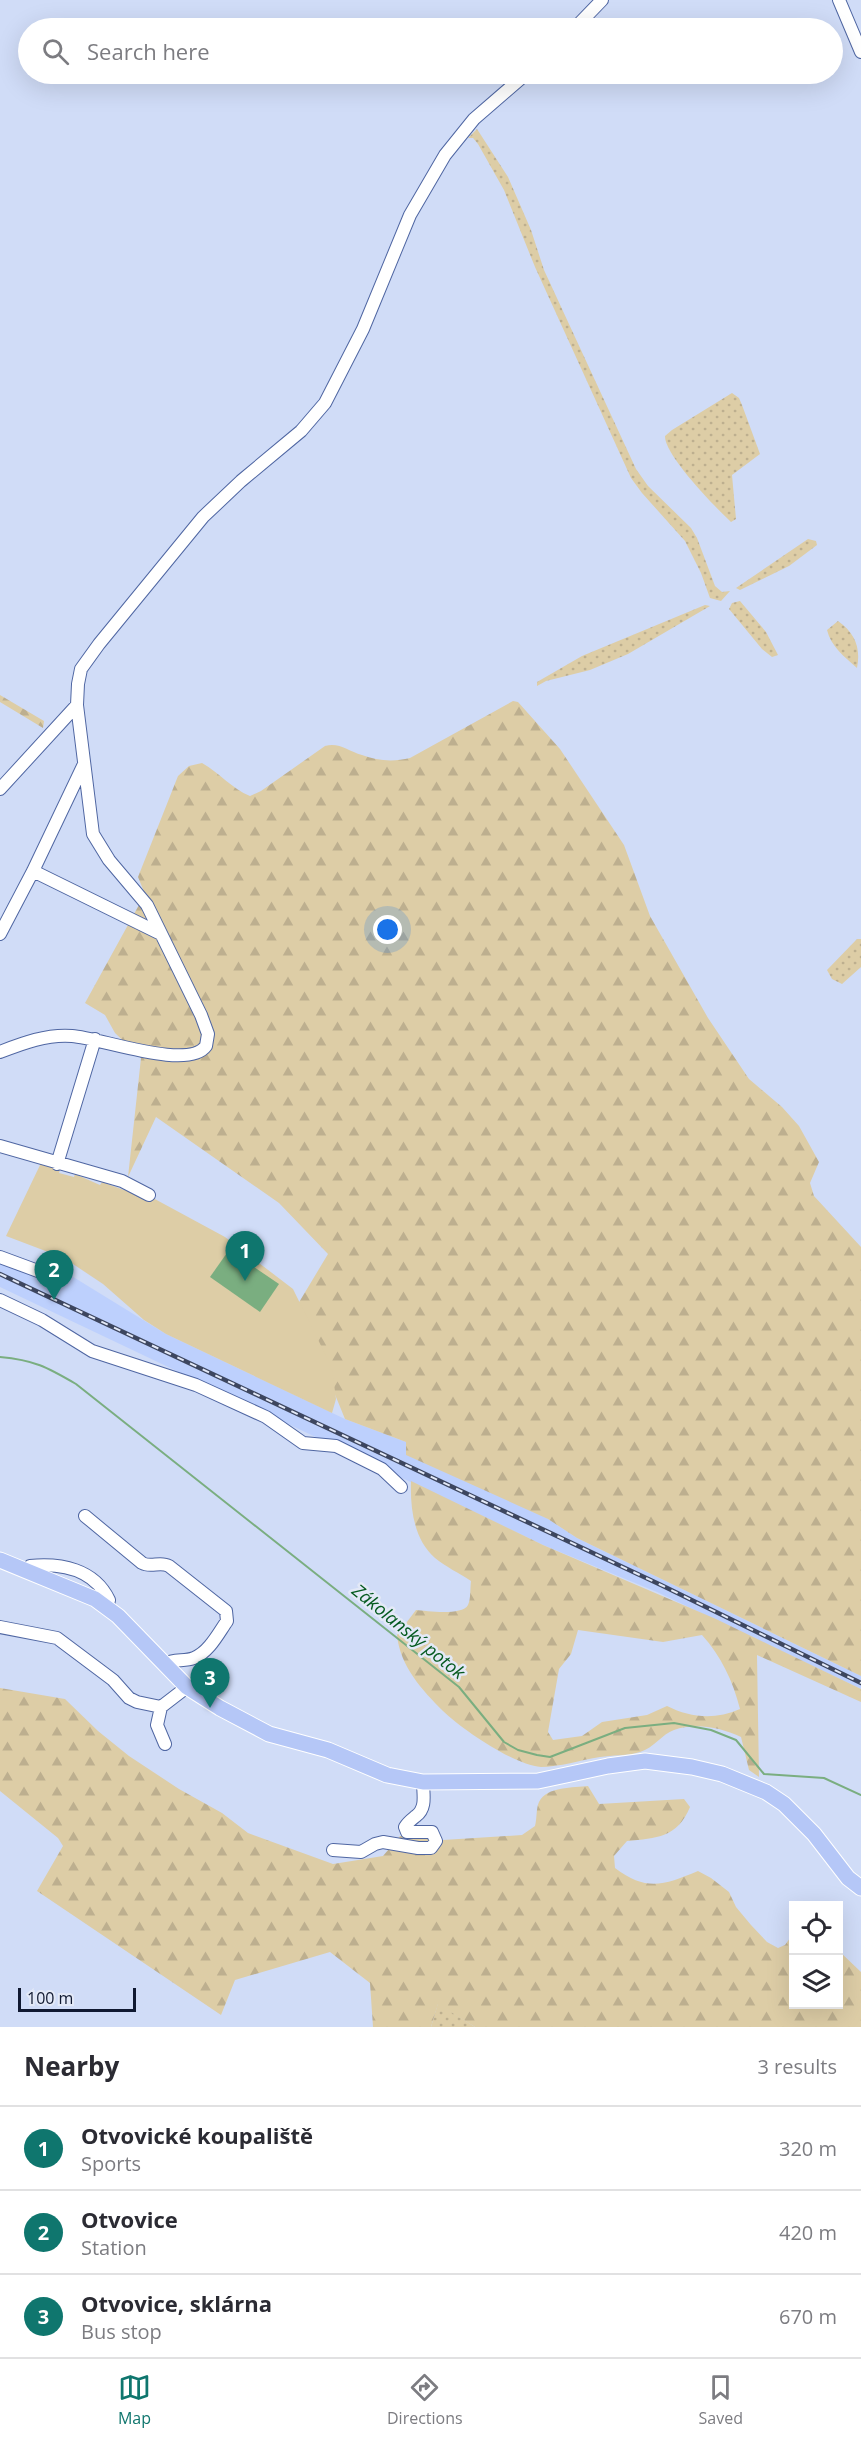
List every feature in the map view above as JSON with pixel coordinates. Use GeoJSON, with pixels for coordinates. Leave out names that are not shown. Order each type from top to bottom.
{"type":"FeatureCollection","features":[{"type":"Feature","properties":{"kind":"main road"},"geometry":{"type":"LineString","coordinates":[[0,1560],[30,1569],[81,1592],[107,1608],[187,1687],[268,1734],[327,1750],[387,1775],[423,1782],[538,1781],[608,1766],[645,1761],[722,1774],[766,1792],[784,1804],[814,1834],[848,1878],[861,1888]]}},
{"type":"Feature","properties":{"kind":"street"},"geometry":{"type":"LineString","coordinates":[[585,18],[602,0]]}},
{"type":"Feature","properties":{"kind":"street"},"geometry":{"type":"LineString","coordinates":[[839,0],[861,52]]}},
{"type":"Feature","properties":{"kind":"street"},"geometry":{"type":"LineString","coordinates":[[0,1052],[45,1037],[70,1036],[177,1056],[196,1055],[206,1046],[208,1034],[201,1015],[147,905],[109,860],[93,834],[77,705],[81,669],[203,517],[241,481],[301,431],[325,403],[363,329],[410,215],[445,155],[474,119],[514,84]]}},
{"type":"Feature","properties":{"kind":"street"},"geometry":{"type":"LineString","coordinates":[[0,789],[77,705]]}},
{"type":"Feature","properties":{"kind":"street"},"geometry":{"type":"LineString","coordinates":[[0,934],[33,871],[84,763]]}},
{"type":"Feature","properties":{"kind":"street"},"geometry":{"type":"LineString","coordinates":[[33,871],[161,934]]}},
{"type":"Feature","properties":{"kind":"street"},"geometry":{"type":"LineString","coordinates":[[57,1164],[95,1039]]}},
{"type":"Feature","properties":{"kind":"street"},"geometry":{"type":"LineString","coordinates":[[0,1146],[122,1181],[149,1195]]}},
{"type":"Feature","properties":{"kind":"street"},"geometry":{"type":"LineString","coordinates":[[0,1257],[46,1274]]}},
{"type":"Feature","properties":{"kind":"street"},"geometry":{"type":"LineString","coordinates":[[0,1300],[42,1320],[92,1351],[196,1385],[266,1417],[303,1443],[336,1446],[382,1469],[401,1487]]}},
{"type":"Feature","properties":{"kind":"street"},"geometry":{"type":"LineString","coordinates":[[85,1516],[142,1563],[147,1566],[161,1563],[170,1566],[226,1611],[227,1621],[203,1652],[194,1658],[172,1660],[165,1664]]}},
{"type":"Feature","properties":{"kind":"street"},"geometry":{"type":"LineString","coordinates":[[0,1552],[30,1569]]}},
{"type":"Feature","properties":{"kind":"street"},"geometry":{"type":"LineString","coordinates":[[0,1627],[57,1638],[107,1674],[129,1698],[161,1707]]}},
{"type":"Feature","properties":{"kind":"street"},"geometry":{"type":"LineString","coordinates":[[165,1744],[157,1725],[161,1707],[187,1687]]}},
{"type":"Feature","properties":{"kind":"street"},"geometry":{"type":"LineString","coordinates":[[333,1851],[361,1852],[383,1842],[431,1848],[436,1841],[432,1833],[412,1833],[408,1832],[405,1827],[424,1806],[423,1782]]}},
{"type":"Feature","properties":{"kind":"shaded area"},"geometry":{"type":"Polygon","coordinates":[[[0,1250],[70,1275],[166,1334],[345,1419],[406,1442],[548,1519],[577,1538],[861,1676],[861,1689],[657,1592],[543,1545],[0,1287],[0,1250]]]}},
{"type":"Feature","properties":{"kind":"shaded area"},"geometry":{"type":"Polygon","coordinates":[[[229,1250],[279,1284],[260,1312],[210,1277],[229,1250]]]}},
{"type":"Feature","properties":{"kind":"green space"},"geometry":{"type":"Polygon","coordinates":[[[477,129],[508,177],[531,230],[544,270],[636,469],[648,486],[691,528],[715,586],[722,592],[730,591],[721,601],[710,598],[685,541],[631,478],[535,267],[504,190],[478,144],[473,138],[468,138],[477,129]]]}},
{"type":"Feature","properties":{"kind":"green space"},"geometry":{"type":"Polygon","coordinates":[[[732,393],[739,398],[760,454],[732,475],[736,519],[731,522],[681,468],[667,445],[665,436],[732,393]]]}},
{"type":"Feature","properties":{"kind":"green space"},"geometry":{"type":"Polygon","coordinates":[[[808,539],[816,541],[817,545],[789,566],[740,590],[736,588],[808,539]]]}},
{"type":"Feature","properties":{"kind":"green space"},"geometry":{"type":"Polygon","coordinates":[[[740,601],[766,632],[778,655],[772,657],[762,649],[729,609],[732,603],[740,601]]]}},
{"type":"Feature","properties":{"kind":"green space"},"geometry":{"type":"Polygon","coordinates":[[[705,605],[710,606],[628,654],[590,670],[546,681],[537,686],[537,682],[582,656],[705,605]]]}},
{"type":"Feature","properties":{"kind":"green space"},"geometry":{"type":"Polygon","coordinates":[[[838,621],[853,636],[858,654],[857,668],[839,651],[829,636],[827,630],[838,621]]]}},
{"type":"Feature","properties":{"kind":"green space"},"geometry":{"type":"Polygon","coordinates":[[[0,695],[44,721],[43,728],[0,702],[0,695]]]}},
{"type":"Feature","properties":{"kind":"green space"},"geometry":{"type":"Polygon","coordinates":[[[513,701],[518,702],[560,749],[624,845],[650,916],[708,1018],[749,1079],[782,1107],[799,1126],[819,1162],[810,1183],[814,1196],[861,1247],[861,1676],[577,1538],[548,1519],[406,1455],[406,1442],[345,1419],[298,1304],[328,1254],[279,1203],[156,1117],[128,1177],[141,1058],[115,1033],[105,1015],[85,1003],[145,894],[138,877],[178,776],[189,766],[202,763],[250,796],[261,791],[325,746],[339,746],[380,760],[410,758],[513,701]]]}},
{"type":"Feature","properties":{"kind":"green space"},"geometry":{"type":"Polygon","coordinates":[[[857,939],[861,939],[861,967],[842,984],[832,979],[827,970],[857,939]]]}},
{"type":"Feature","properties":{"kind":"green space"},"geometry":{"type":"Polygon","coordinates":[[[41,1163],[60,1170],[59,1173],[74,1177],[75,1174],[100,1185],[102,1182],[124,1190],[124,1186],[140,1191],[225,1237],[293,1289],[332,1368],[336,1399],[332,1413],[166,1334],[144,1320],[103,1284],[64,1258],[6,1236],[41,1163]]]}},
{"type":"Feature","properties":{"kind":"green space"},"geometry":{"type":"Polygon","coordinates":[[[411,1481],[543,1545],[716,1619],[861,1689],[861,1702],[757,1655],[759,1777],[749,1770],[741,1737],[699,1726],[674,1730],[645,1750],[625,1755],[600,1757],[548,1767],[530,1765],[517,1760],[476,1737],[443,1711],[413,1677],[403,1657],[397,1635],[416,1610],[459,1611],[469,1603],[471,1581],[435,1558],[422,1542],[415,1523],[411,1481]],[[578,1630],[571,1654],[559,1669],[548,1732],[553,1740],[582,1736],[602,1722],[647,1715],[667,1706],[685,1713],[703,1716],[721,1715],[740,1709],[726,1669],[702,1635],[663,1642],[578,1630]]]}},
{"type":"Feature","properties":{"kind":"green space"},"geometry":{"type":"Polygon","coordinates":[[[0,1688],[65,1699],[98,1731],[129,1756],[179,1789],[222,1813],[248,1833],[333,1864],[383,1856],[400,1836],[443,1840],[522,1835],[535,1826],[539,1802],[554,1790],[588,1786],[599,1804],[684,1799],[690,1807],[679,1825],[665,1835],[627,1841],[614,1856],[615,1868],[637,1881],[656,1884],[698,1871],[729,1892],[736,1907],[767,1942],[778,1948],[785,1945],[789,1940],[789,2009],[843,2009],[843,1955],[861,1972],[861,2027],[475,2027],[438,2004],[431,2027],[373,2027],[370,1983],[330,1952],[235,1980],[221,2015],[37,1891],[63,1846],[58,1838],[0,1791],[0,1688]]]}},
{"type":"Feature","properties":{"kind":"green space"},"geometry":{"type":"Polygon","coordinates":[[[438,2003],[475,2027],[431,2027],[438,2003]]]}},
{"type":"Feature","properties":{"kind":"waterway","name":"Zákolanský potok"},"geometry":{"type":"LineString","coordinates":[[0,1357],[40,1365],[76,1384],[459,1687],[504,1742],[518,1750],[550,1757],[625,1728],[674,1723],[711,1730],[736,1740],[764,1774],[824,1778],[861,1795]]}},
{"type":"Feature","properties":{"kind":"railway"},"geometry":{"type":"LineString","coordinates":[[0,1274],[661,1585],[861,1683]]}},
{"type":"Feature","properties":{"kind":"place","name":"Otvovické koupaliště"},"geometry":{"type":"Point","coordinates":[245,1281]}},
{"type":"Feature","properties":{"kind":"place","name":"Otvovice"},"geometry":{"type":"Point","coordinates":[54,1300]}},
{"type":"Feature","properties":{"kind":"place","name":"Otvovice, sklárna"},"geometry":{"type":"Point","coordinates":[210,1708]}}]}
